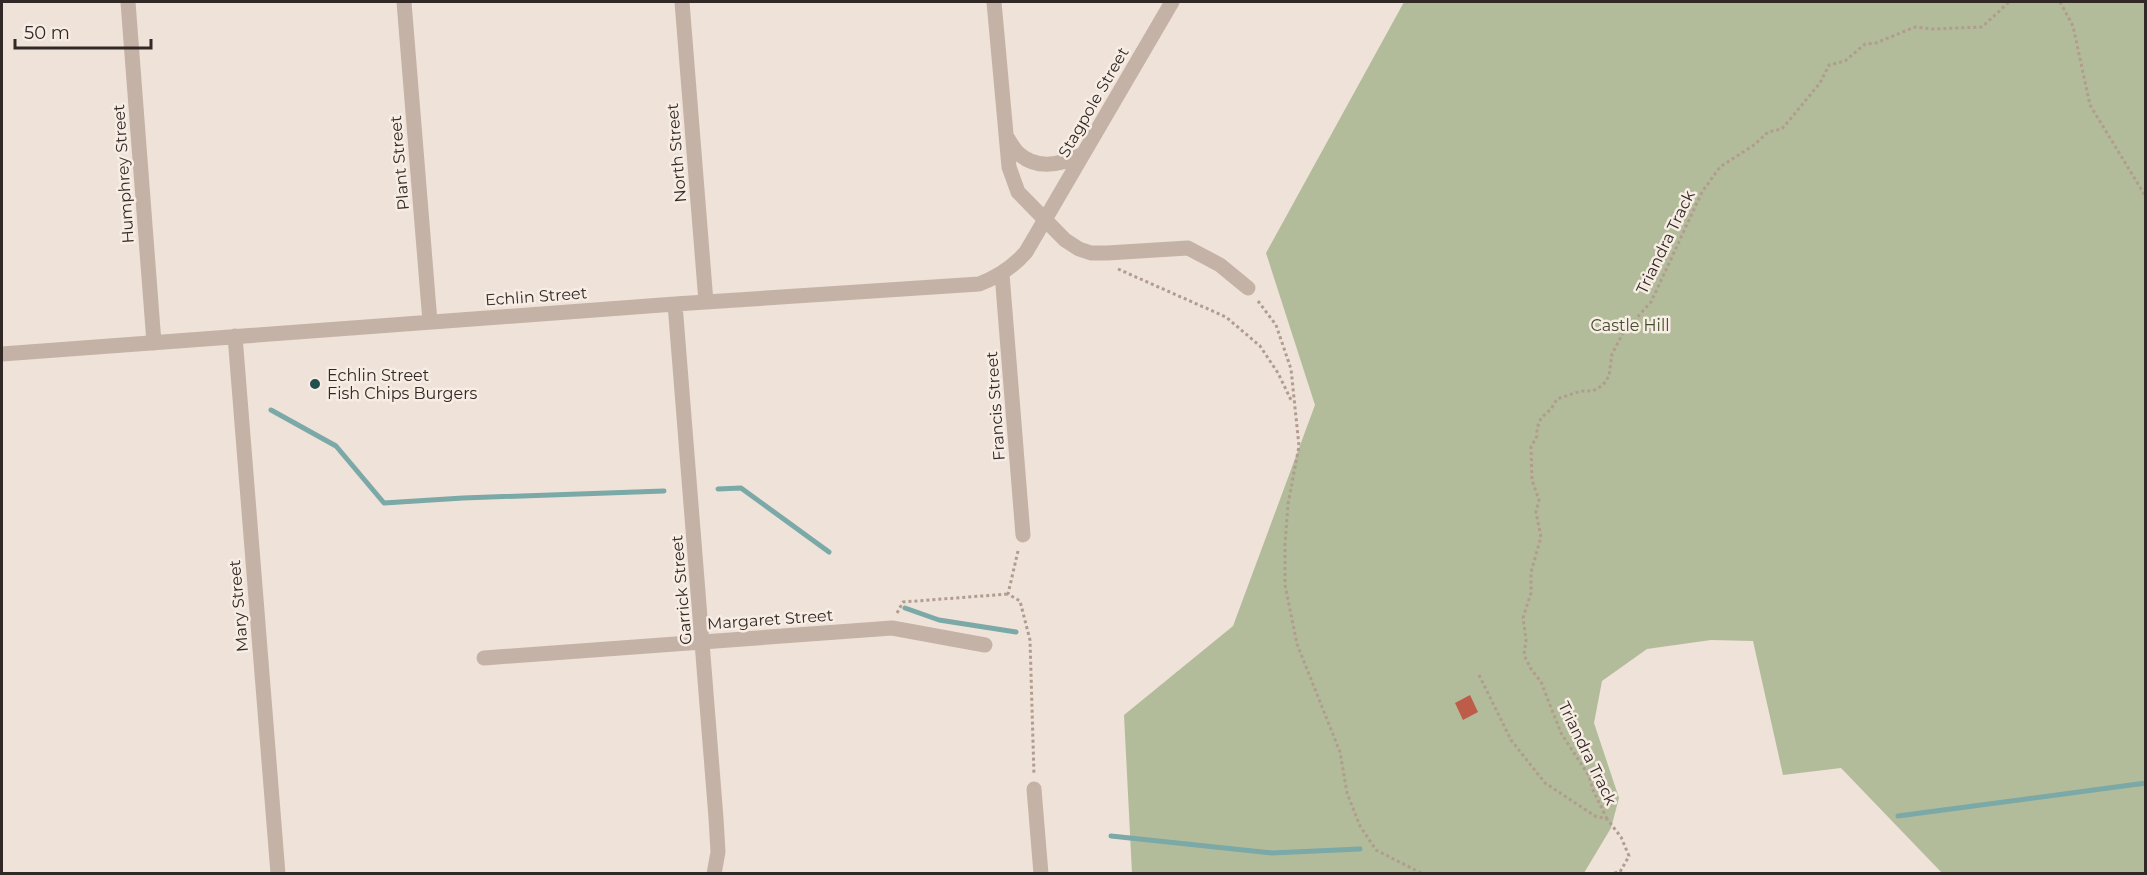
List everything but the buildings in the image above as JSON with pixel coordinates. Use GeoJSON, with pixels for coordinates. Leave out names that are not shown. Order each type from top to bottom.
{"type":"FeatureCollection","features":[{"type":"Feature","properties":{"kind":"street","name":"Humphrey Street"},"geometry":{"type":"LineString","coordinates":[[128,2],[154,343]]}},
{"type":"Feature","properties":{"kind":"street","name":"Plant Street"},"geometry":{"type":"LineString","coordinates":[[404,2],[430,322]]}},
{"type":"Feature","properties":{"kind":"street","name":"North Street"},"geometry":{"type":"LineString","coordinates":[[682,2],[706,302]]}},
{"type":"Feature","properties":{"kind":"street"},"geometry":{"type":"LineString","coordinates":[[994,2],[1009,167],[1018,192],[1044,221],[1079,249],[1091,253],[1188,248],[1220,265],[1248,288]]}},
{"type":"Feature","properties":{"kind":"street","name":"Stagpole Street"},"geometry":{"type":"LineString","coordinates":[[1044,221],[1172,2]]}},
{"type":"Feature","properties":{"kind":"street"},"geometry":{"type":"LineString","coordinates":[[1005,134],[1018,153],[1029,160],[1053,165],[1083,154]]}},
{"type":"Feature","properties":{"kind":"street","name":"Echlin Street"},"geometry":{"type":"LineString","coordinates":[[2,354],[979,284],[1002,274],[1016,263],[1026,252],[1044,221]]}},
{"type":"Feature","properties":{"kind":"street","name":"Francis Street"},"geometry":{"type":"LineString","coordinates":[[1002,274],[1023,535]]}},
{"type":"Feature","properties":{"kind":"street","name":"Garrick Street"},"geometry":{"type":"LineString","coordinates":[[675,304],[716,818],[718,852],[714,873]]}},
{"type":"Feature","properties":{"kind":"street","name":"Mary Street"},"geometry":{"type":"LineString","coordinates":[[235,336],[278,873]]}},
{"type":"Feature","properties":{"kind":"street","name":"Margaret Street"},"geometry":{"type":"LineString","coordinates":[[484,658],[892,628],[985,645]]}},
{"type":"Feature","properties":{"kind":"street"},"geometry":{"type":"LineString","coordinates":[[1034,789],[1041,873]]}},
{"type":"Feature","properties":{"kind":"path","name":"Triandra Track"},"geometry":{"type":"LineString","coordinates":[[1607,819],[1589,776],[1561,734],[1541,682],[1524,655],[1526,640],[1522,618],[1531,593],[1531,572],[1541,537],[1536,512],[1539,500],[1532,480],[1531,459],[1531,447],[1537,436],[1541,418],[1551,410],[1557,399],[1581,391],[1593,391],[1603,385],[1609,376],[1612,354],[1623,333],[1651,302],[1702,192],[1720,167],[1754,145],[1768,132],[1782,129],[1820,83],[1828,65],[1845,61],[1865,44],[1876,43],[1915,27],[1933,29],[1982,27],[2009,2]]}},
{"type":"Feature","properties":{"kind":"path"},"geometry":{"type":"LineString","coordinates":[[2060,2],[2073,26],[2090,105],[2145,197]]}},
{"type":"Feature","properties":{"kind":"path"},"geometry":{"type":"LineString","coordinates":[[1115,268],[1226,317],[1260,346],[1278,373],[1294,406]]}},
{"type":"Feature","properties":{"kind":"path"},"geometry":{"type":"LineString","coordinates":[[1248,288],[1276,326],[1291,369],[1299,446],[1288,504],[1285,585],[1297,644],[1340,752],[1347,793],[1360,826],[1376,850],[1423,873]]}},
{"type":"Feature","properties":{"kind":"path"},"geometry":{"type":"LineString","coordinates":[[1008,594],[1013,567],[1023,535]]}},
{"type":"Feature","properties":{"kind":"path"},"geometry":{"type":"LineString","coordinates":[[892,628],[897,611],[903,602],[1008,594],[1020,601],[1030,640],[1034,789]]}},
{"type":"Feature","properties":{"kind":"path"},"geometry":{"type":"LineString","coordinates":[[1479,675],[1512,740],[1545,783],[1595,816],[1607,819],[1621,837],[1629,856],[1620,872],[1609,873]]}},
{"type":"Feature","properties":{"kind":"green space","name":"Castle Hill"},"geometry":{"type":"Polygon","coordinates":[[[1404,2],[2145,2],[2145,873],[1942,873],[1841,768],[1783,775],[1753,641],[1711,640],[1647,649],[1602,681],[1594,723],[1619,798],[1611,828],[1584,873],[1132,873],[1124,715],[1233,626],[1315,405],[1266,253],[1404,2]]]}},
{"type":"Feature","properties":{"kind":"waterway"},"geometry":{"type":"LineString","coordinates":[[271,410],[336,446],[384,503],[664,491]]}},
{"type":"Feature","properties":{"kind":"waterway"},"geometry":{"type":"LineString","coordinates":[[718,489],[741,488],[829,552]]}},
{"type":"Feature","properties":{"kind":"waterway"},"geometry":{"type":"LineString","coordinates":[[905,608],[939,620],[1016,632]]}},
{"type":"Feature","properties":{"kind":"waterway"},"geometry":{"type":"LineString","coordinates":[[1898,816],[2146,783]]}},
{"type":"Feature","properties":{"kind":"waterway"},"geometry":{"type":"LineString","coordinates":[[1111,836],[1272,853],[1360,849]]}},
{"type":"Feature","properties":{"kind":"place","name":"Echlin Street Fish Chips Burgers"},"geometry":{"type":"Point","coordinates":[315,384]}}]}
